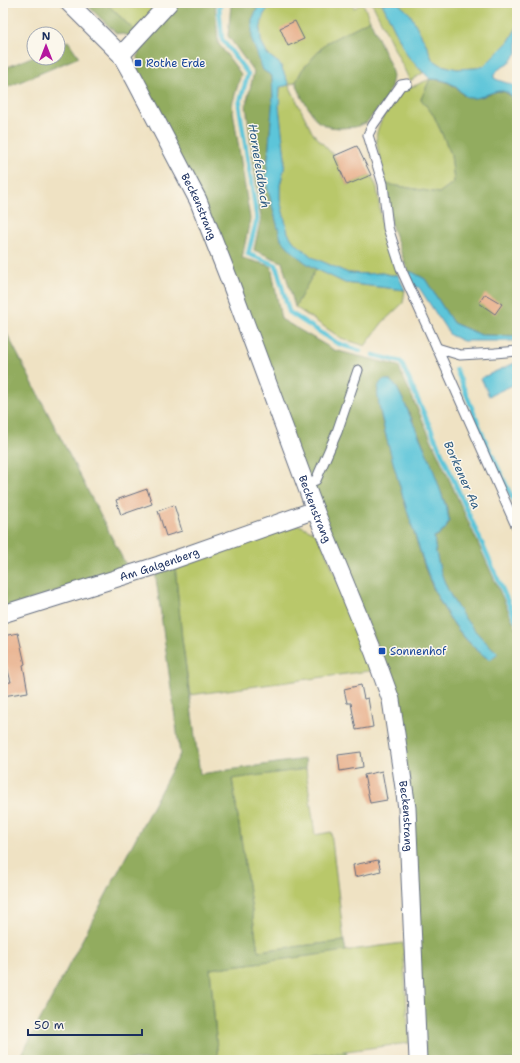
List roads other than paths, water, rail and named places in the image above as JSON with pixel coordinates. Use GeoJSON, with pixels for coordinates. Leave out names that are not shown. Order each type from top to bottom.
{"type":"FeatureCollection","features":[{"type":"Feature","properties":{"kind":"street","name":"Beckenstrang"},"geometry":{"type":"LineString","coordinates":[[69,3],[121,55],[132,72],[198,200],[231,284],[315,510],[374,653],[391,700],[407,808],[418,1060]]}},
{"type":"Feature","properties":{"kind":"street"},"geometry":{"type":"LineString","coordinates":[[121,55],[169,3]]}},
{"type":"Feature","properties":{"kind":"street","name":"Am Galgenberg"},"geometry":{"type":"LineString","coordinates":[[3,614],[158,565],[315,510]]}},
{"type":"Feature","properties":{"kind":"lane"},"geometry":{"type":"LineString","coordinates":[[407,84],[401,85],[373,125],[368,135],[383,184],[388,228],[410,290],[517,528]]}},
{"type":"Feature","properties":{"kind":"lane"},"geometry":{"type":"LineString","coordinates":[[437,348],[460,355],[517,351]]}},
{"type":"Feature","properties":{"kind":"lane"},"geometry":{"type":"LineString","coordinates":[[305,484],[316,480],[337,432],[358,370]]}},
{"type":"Feature","properties":{"kind":"water"},"geometry":{"type":"Polygon","coordinates":[[[262,3],[273,3],[263,16],[260,31],[261,41],[267,54],[280,64],[289,85],[280,87],[279,107],[285,158],[280,185],[280,200],[288,233],[293,241],[312,257],[348,273],[382,273],[398,275],[405,290],[345,283],[305,262],[281,239],[266,182],[273,97],[272,76],[263,70],[252,40],[252,20],[258,7],[262,3]]]}},
{"type":"Feature","properties":{"kind":"water"},"geometry":{"type":"Polygon","coordinates":[[[382,3],[398,3],[410,14],[427,46],[432,59],[441,65],[457,69],[484,66],[509,41],[517,27],[517,53],[508,64],[494,74],[494,78],[517,88],[517,110],[512,97],[506,92],[498,91],[475,98],[470,98],[465,96],[448,82],[430,79],[407,55],[382,3]]]}},
{"type":"Feature","properties":{"kind":"water"},"geometry":{"type":"Polygon","coordinates":[[[408,272],[412,272],[425,279],[453,323],[481,335],[517,336],[517,341],[463,341],[450,335],[420,289],[418,287],[414,287],[408,272]]]}},
{"type":"Feature","properties":{"kind":"water"},"geometry":{"type":"Polygon","coordinates":[[[517,362],[517,383],[489,396],[481,378],[517,362]]]}},
{"type":"Feature","properties":{"kind":"water"},"geometry":{"type":"Polygon","coordinates":[[[383,380],[389,380],[396,386],[431,463],[449,520],[446,528],[434,537],[436,555],[454,602],[473,629],[498,653],[490,660],[473,646],[456,627],[447,614],[427,572],[399,483],[380,411],[378,390],[380,383],[383,380]]]}},
{"type":"Feature","properties":{"kind":"waterway","name":"Hornefeldbach"},"geometry":{"type":"LineString","coordinates":[[222,3],[219,7],[222,39],[248,74],[239,105],[257,219],[248,254],[276,265],[289,312],[337,343],[360,351]]}},
{"type":"Feature","properties":{"kind":"waterway","name":"Borkener Aa"},"geometry":{"type":"LineString","coordinates":[[373,355],[401,362],[517,622]]}},
{"type":"Feature","properties":{"kind":"waterway"},"geometry":{"type":"LineString","coordinates":[[456,369],[485,440],[517,508]]}},
{"type":"Feature","properties":{"kind":"place","name":"Rothe Erde"},"geometry":{"type":"Point","coordinates":[138,63]}},
{"type":"Feature","properties":{"kind":"place","name":"Sonnenhof"},"geometry":{"type":"Point","coordinates":[382,651]}}]}
